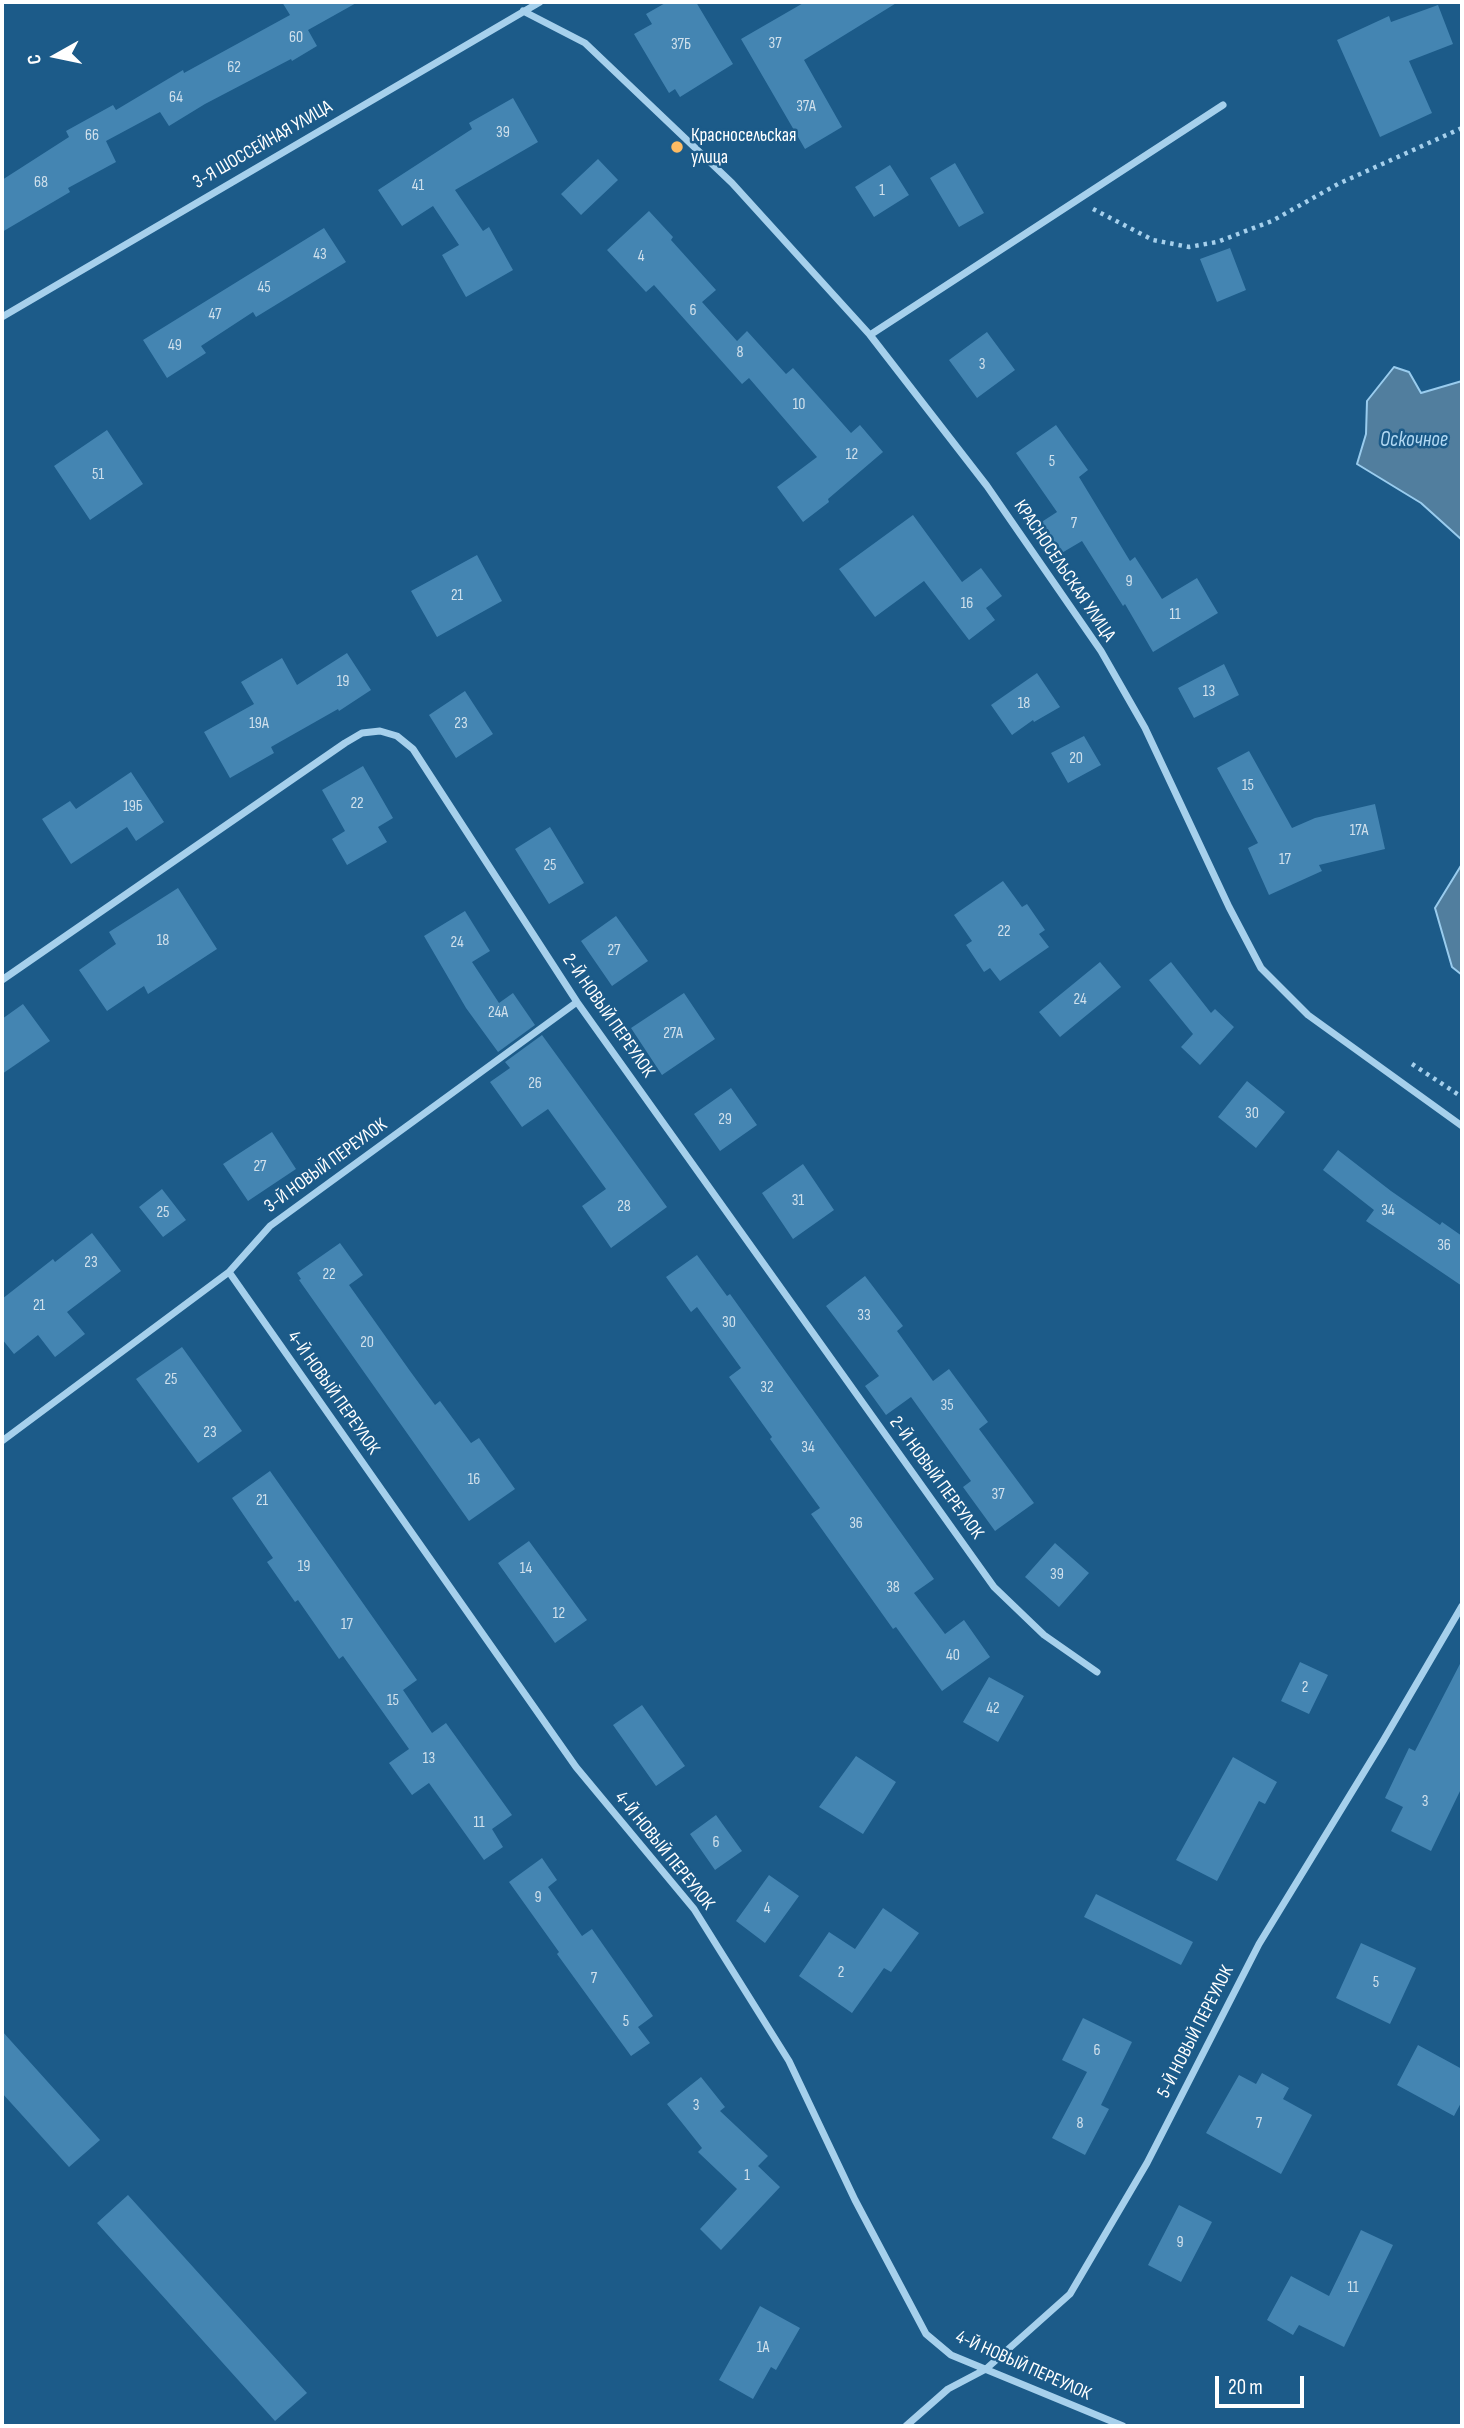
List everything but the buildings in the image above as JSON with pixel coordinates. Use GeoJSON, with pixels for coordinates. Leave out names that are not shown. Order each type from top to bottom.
{"type":"FeatureCollection","features":[{"type":"Feature","properties":{"kind":"street","name":"3-Я ШОССЕЙНАЯ УЛИЦА"},"geometry":{"type":"LineString","coordinates":[[2,317],[540,2]]}},
{"type":"Feature","properties":{"kind":"street","name":"КРАСНОСЕЛЬСКАЯ УЛИЦА"},"geometry":{"type":"LineString","coordinates":[[523,11],[585,43],[732,183],[870,335],[986,486],[1101,651],[1145,728],[1229,907],[1261,968],[1308,1015],[1462,1126]]}},
{"type":"Feature","properties":{"kind":"street"},"geometry":{"type":"LineString","coordinates":[[870,335],[1223,105]]}},
{"type":"Feature","properties":{"kind":"street","name":"2-Й НОВЫЙ ПЕРЕУЛОК"},"geometry":{"type":"LineString","coordinates":[[2,980],[345,743],[362,733],[380,731],[397,736],[413,750],[577,1002],[994,1587],[1044,1635],[1097,1672]]}},
{"type":"Feature","properties":{"kind":"street","name":"3-Й НОВЫЙ ПЕРЕУЛОК"},"geometry":{"type":"LineString","coordinates":[[2,1441],[229,1272],[270,1226],[577,1002]]}},
{"type":"Feature","properties":{"kind":"street","name":"4-Й НОВЫЙ ПЕРЕУЛОК"},"geometry":{"type":"LineString","coordinates":[[229,1272],[576,1767],[694,1909],[789,2062],[855,2200],[926,2334],[951,2355],[1123,2426]]}},
{"type":"Feature","properties":{"kind":"street","name":"5-Й НОВЫЙ ПЕРЕУЛОК"},"geometry":{"type":"LineString","coordinates":[[906,2426],[948,2389],[986,2369],[1070,2294],[1147,2163],[1259,1944],[1462,1606]]}},
{"type":"Feature","properties":{"kind":"path"},"geometry":{"type":"LineString","coordinates":[[1077,200],[1153,240],[1189,247],[1217,242],[1272,221],[1338,184],[1462,128]]}},
{"type":"Feature","properties":{"kind":"water","name":"Оскочное"},"geometry":{"type":"Polygon","coordinates":[[[1394,367],[1409,372],[1421,393],[1462,381],[1462,540],[1421,503],[1357,464],[1366,434],[1367,401],[1394,367]]]}},
{"type":"Feature","properties":{"kind":"water"},"geometry":{"type":"Polygon","coordinates":[[[1462,864],[1462,975],[1452,967],[1435,908],[1462,864]]]}},
{"type":"Feature","properties":{"kind":"place","name":"Красносельская улица"},"geometry":{"type":"Point","coordinates":[677,147]}}]}
